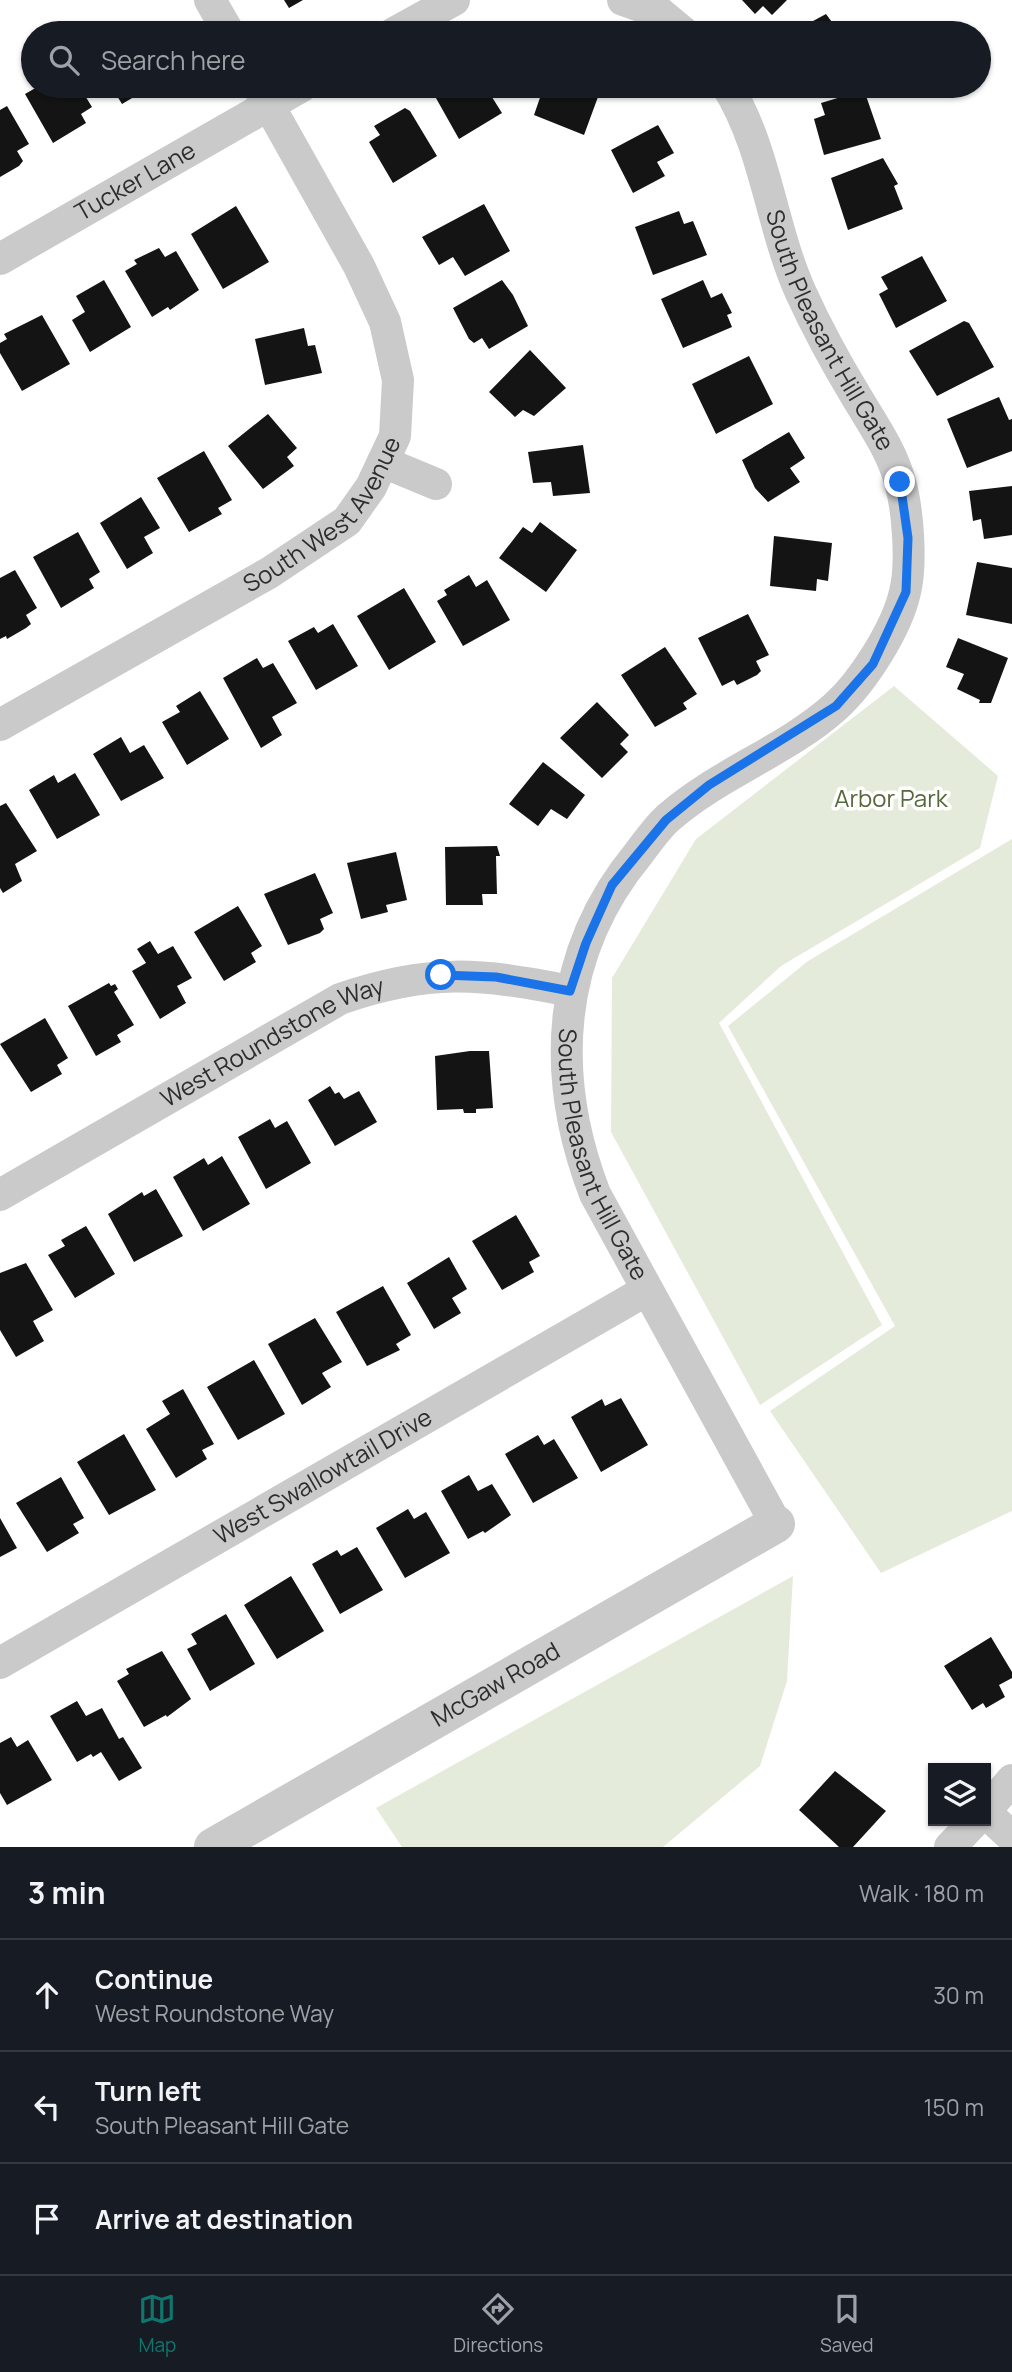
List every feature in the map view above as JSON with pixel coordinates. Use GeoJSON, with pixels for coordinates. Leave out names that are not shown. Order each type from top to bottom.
{"type":"FeatureCollection","features":[{"type":"Feature","properties":{"kind":"street"},"geometry":{"type":"LineString","coordinates":[[210,0],[222,21]]}},
{"type":"Feature","properties":{"kind":"street"},"geometry":{"type":"LineString","coordinates":[[416,21],[454,0]]}},
{"type":"Feature","properties":{"kind":"street"},"geometry":{"type":"LineString","coordinates":[[624,0],[660,13],[670,21]]}},
{"type":"Feature","properties":{"kind":"street","name":"Tucker Lane"},"geometry":{"type":"LineString","coordinates":[[0,259],[258,98]]}},
{"type":"Feature","properties":{"kind":"street","name":"South West Avenue"},"geometry":{"type":"LineString","coordinates":[[0,725],[269,573],[347,521],[371,487],[396,436],[398,380],[386,322],[359,266],[265,98]]}},
{"type":"Feature","properties":{"kind":"street","name":"South Pleasant Hill Gate"},"geometry":{"type":"LineString","coordinates":[[732,98],[759,160],[800,292],[884,444],[900,482],[908,538],[906,592],[873,664],[836,706],[709,785],[666,820],[612,885],[586,943],[570,991],[566,1068],[580,1154],[595,1194],[776,1524]]}},
{"type":"Feature","properties":{"kind":"street"},"geometry":{"type":"LineString","coordinates":[[383,462],[436,484]]}},
{"type":"Feature","properties":{"kind":"street","name":"West Roundstone Way"},"geometry":{"type":"LineString","coordinates":[[0,1195],[340,999],[379,985],[441,975],[496,977],[570,991]]}},
{"type":"Feature","properties":{"kind":"street","name":"West Swallowtail Drive"},"geometry":{"type":"LineString","coordinates":[[0,1663],[647,1290]]}},
{"type":"Feature","properties":{"kind":"street","name":"McGaw Road"},"geometry":{"type":"LineString","coordinates":[[213,1847],[776,1524]]}},
{"type":"Feature","properties":{"kind":"street"},"geometry":{"type":"LineString","coordinates":[[991,1805],[1012,1780]]}},
{"type":"Feature","properties":{"kind":"street"},"geometry":{"type":"LineString","coordinates":[[991,1816],[1012,1837]]}},
{"type":"Feature","properties":{"kind":"street"},"geometry":{"type":"LineString","coordinates":[[950,1847],[970,1826]]}},
{"type":"Feature","properties":{"kind":"green space","name":"Arbor Park"},"geometry":{"type":"Polygon","coordinates":[[[894,686],[998,776],[980,848],[781,966],[719,1023],[882,1325],[760,1405],[611,1132],[612,978],[696,839],[894,686]]]}},
{"type":"Feature","properties":{"kind":"green space"},"geometry":{"type":"Polygon","coordinates":[[[1012,839],[1012,1511],[881,1573],[770,1411],[895,1326],[728,1026],[808,961],[1012,839]]]}},
{"type":"Feature","properties":{"kind":"green space"},"geometry":{"type":"Polygon","coordinates":[[[793,1576],[787,1681],[760,1766],[663,1847],[402,1847],[376,1808],[793,1576]]]}},
{"type":"Feature","properties":{"kind":"building"},"geometry":{"type":"Polygon","coordinates":[[[284,0],[303,0],[289,8],[284,0]]]}},
{"type":"Feature","properties":{"kind":"building"},"geometry":{"type":"Polygon","coordinates":[[[742,0],[787,0],[772,15],[763,6],[755,14],[742,0]]]}},
{"type":"Feature","properties":{"kind":"building"},"geometry":{"type":"Polygon","coordinates":[[[826,14],[831,21],[813,21],[826,14]]]}},
{"type":"Feature","properties":{"kind":"building"},"geometry":{"type":"Polygon","coordinates":[[[27,98],[86,98],[92,107],[81,114],[86,123],[53,143],[27,98]]]}},
{"type":"Feature","properties":{"kind":"building"},"geometry":{"type":"Polygon","coordinates":[[[118,98],[132,98],[122,104],[118,98]]]}},
{"type":"Feature","properties":{"kind":"building"},"geometry":{"type":"Polygon","coordinates":[[[436,98],[493,98],[502,113],[459,139],[436,98]]]}},
{"type":"Feature","properties":{"kind":"building"},"geometry":{"type":"Polygon","coordinates":[[[540,98],[598,98],[584,135],[534,115],[540,98]]]}},
{"type":"Feature","properties":{"kind":"building"},"geometry":{"type":"Polygon","coordinates":[[[838,98],[867,98],[881,139],[824,155],[814,119],[825,115],[821,103],[838,98]]]}},
{"type":"Feature","properties":{"kind":"building"},"geometry":{"type":"Polygon","coordinates":[[[7,106],[29,144],[17,151],[23,161],[19,166],[0,177],[0,110],[7,106]]]}},
{"type":"Feature","properties":{"kind":"building"},"geometry":{"type":"Polygon","coordinates":[[[405,108],[410,111],[437,156],[393,183],[369,142],[380,135],[374,126],[405,108]]]}},
{"type":"Feature","properties":{"kind":"building"},"geometry":{"type":"Polygon","coordinates":[[[658,125],[674,153],[657,162],[665,176],[633,193],[611,150],[658,125]]]}},
{"type":"Feature","properties":{"kind":"building"},"geometry":{"type":"Polygon","coordinates":[[[883,158],[898,184],[894,186],[903,209],[848,230],[831,178],[883,158]]]}},
{"type":"Feature","properties":{"kind":"building"},"geometry":{"type":"Polygon","coordinates":[[[484,204],[510,251],[465,276],[453,257],[439,265],[422,237],[484,204]]]}},
{"type":"Feature","properties":{"kind":"building"},"geometry":{"type":"Polygon","coordinates":[[[236,206],[269,262],[223,289],[191,234],[236,206]]]}},
{"type":"Feature","properties":{"kind":"building"},"geometry":{"type":"Polygon","coordinates":[[[679,211],[684,224],[693,221],[707,255],[653,275],[635,227],[679,211]]]}},
{"type":"Feature","properties":{"kind":"building"},"geometry":{"type":"Polygon","coordinates":[[[159,248],[165,257],[176,251],[199,290],[170,310],[168,307],[152,317],[125,271],[137,264],[134,260],[159,248]]]}},
{"type":"Feature","properties":{"kind":"building"},"geometry":{"type":"Polygon","coordinates":[[[922,256],[947,301],[896,328],[879,294],[888,289],[881,277],[922,256]]]}},
{"type":"Feature","properties":{"kind":"building"},"geometry":{"type":"Polygon","coordinates":[[[104,280],[131,327],[90,352],[72,320],[85,312],[76,296],[104,280]]]}},
{"type":"Feature","properties":{"kind":"building"},"geometry":{"type":"Polygon","coordinates":[[[502,280],[513,295],[528,326],[489,349],[482,338],[474,343],[469,339],[453,308],[502,280]]]}},
{"type":"Feature","properties":{"kind":"building"},"geometry":{"type":"Polygon","coordinates":[[[703,280],[711,298],[722,293],[732,313],[727,315],[732,327],[683,348],[661,299],[703,280]]]}},
{"type":"Feature","properties":{"kind":"building"},"geometry":{"type":"Polygon","coordinates":[[[42,315],[70,364],[22,391],[0,353],[0,343],[7,339],[4,334],[42,315]]]}},
{"type":"Feature","properties":{"kind":"building"},"geometry":{"type":"Polygon","coordinates":[[[964,321],[969,323],[994,367],[937,396],[909,351],[964,321]]]}},
{"type":"Feature","properties":{"kind":"building"},"geometry":{"type":"Polygon","coordinates":[[[304,328],[308,346],[315,345],[322,373],[265,385],[255,339],[304,328]]]}},
{"type":"Feature","properties":{"kind":"building"},"geometry":{"type":"Polygon","coordinates":[[[530,350],[566,388],[534,416],[523,410],[515,417],[489,392],[530,350]]]}},
{"type":"Feature","properties":{"kind":"building"},"geometry":{"type":"Polygon","coordinates":[[[749,356],[773,404],[716,434],[692,384],[749,356]]]}},
{"type":"Feature","properties":{"kind":"building"},"geometry":{"type":"Polygon","coordinates":[[[999,397],[1009,420],[1012,419],[1012,451],[967,468],[947,419],[999,397]]]}},
{"type":"Feature","properties":{"kind":"building"},"geometry":{"type":"Polygon","coordinates":[[[268,414],[297,448],[287,457],[294,466],[263,489],[228,446],[268,414]]]}},
{"type":"Feature","properties":{"kind":"building"},"geometry":{"type":"Polygon","coordinates":[[[789,432],[805,458],[790,468],[800,482],[768,502],[755,488],[742,460],[789,432]]]}},
{"type":"Feature","properties":{"kind":"building"},"geometry":{"type":"Polygon","coordinates":[[[583,445],[590,493],[553,496],[551,482],[533,483],[528,452],[583,445]]]}},
{"type":"Feature","properties":{"kind":"building"},"geometry":{"type":"Polygon","coordinates":[[[204,451],[232,500],[218,508],[222,514],[189,532],[157,478],[204,451]]]}},
{"type":"Feature","properties":{"kind":"building"},"geometry":{"type":"Polygon","coordinates":[[[1012,486],[1012,535],[984,539],[981,519],[973,521],[969,491],[1012,486]]]}},
{"type":"Feature","properties":{"kind":"building"},"geometry":{"type":"Polygon","coordinates":[[[141,497],[160,528],[144,537],[153,553],[127,569],[100,523],[141,497]]]}},
{"type":"Feature","properties":{"kind":"building"},"geometry":{"type":"Polygon","coordinates":[[[540,522],[577,550],[546,592],[499,558],[523,527],[532,533],[540,522]]]}},
{"type":"Feature","properties":{"kind":"building"},"geometry":{"type":"Polygon","coordinates":[[[78,532],[100,572],[89,579],[94,588],[61,608],[33,557],[78,532]]]}},
{"type":"Feature","properties":{"kind":"building"},"geometry":{"type":"Polygon","coordinates":[[[774,536],[832,543],[828,581],[817,579],[816,591],[770,586],[774,536]]]}},
{"type":"Feature","properties":{"kind":"building"},"geometry":{"type":"Polygon","coordinates":[[[977,562],[1012,568],[1012,624],[966,615],[977,562]]]}},
{"type":"Feature","properties":{"kind":"building"},"geometry":{"type":"Polygon","coordinates":[[[15,570],[37,608],[26,615],[31,624],[7,639],[6,636],[0,639],[0,578],[15,570]]]}},
{"type":"Feature","properties":{"kind":"building"},"geometry":{"type":"Polygon","coordinates":[[[469,575],[476,587],[487,580],[510,620],[463,646],[437,601],[447,595],[444,590],[469,575]]]}},
{"type":"Feature","properties":{"kind":"building"},"geometry":{"type":"Polygon","coordinates":[[[404,588],[436,642],[389,670],[357,616],[404,588]]]}},
{"type":"Feature","properties":{"kind":"building"},"geometry":{"type":"Polygon","coordinates":[[[748,614],[769,655],[756,661],[761,671],[757,675],[737,685],[734,680],[722,686],[698,638],[748,614]]]}},
{"type":"Feature","properties":{"kind":"building"},"geometry":{"type":"Polygon","coordinates":[[[333,624],[358,666],[316,690],[288,641],[314,627],[318,633],[333,624]]]}},
{"type":"Feature","properties":{"kind":"building"},"geometry":{"type":"Polygon","coordinates":[[[958,638],[1008,658],[991,703],[979,703],[980,700],[957,689],[964,674],[946,667],[958,638]]]}},
{"type":"Feature","properties":{"kind":"building"},"geometry":{"type":"Polygon","coordinates":[[[665,647],[697,694],[683,703],[687,709],[655,727],[621,675],[665,647]]]}},
{"type":"Feature","properties":{"kind":"building"},"geometry":{"type":"Polygon","coordinates":[[[257,658],[263,668],[273,663],[297,703],[272,717],[282,735],[261,748],[223,678],[257,658]]]}},
{"type":"Feature","properties":{"kind":"building"},"geometry":{"type":"Polygon","coordinates":[[[200,691],[229,739],[187,765],[162,722],[180,712],[176,706],[200,691]]]}},
{"type":"Feature","properties":{"kind":"building"},"geometry":{"type":"Polygon","coordinates":[[[597,702],[629,735],[620,744],[628,752],[602,778],[560,738],[597,702]]]}},
{"type":"Feature","properties":{"kind":"building"},"geometry":{"type":"Polygon","coordinates":[[[121,737],[130,753],[144,745],[164,778],[121,801],[93,754],[121,737]]]}},
{"type":"Feature","properties":{"kind":"building"},"geometry":{"type":"Polygon","coordinates":[[[543,762],[585,795],[567,819],[551,809],[538,826],[509,804],[543,762]]]}},
{"type":"Feature","properties":{"kind":"building"},"geometry":{"type":"Polygon","coordinates":[[[75,773],[100,815],[57,839],[29,790],[54,775],[58,783],[75,773]]]}},
{"type":"Feature","properties":{"kind":"building"},"geometry":{"type":"Polygon","coordinates":[[[6,803],[37,851],[15,864],[22,881],[3,893],[0,888],[0,806],[6,803]]]}},
{"type":"Feature","properties":{"kind":"building"},"geometry":{"type":"Polygon","coordinates":[[[497,846],[500,856],[496,856],[497,894],[482,894],[483,905],[446,905],[445,847],[497,846]]]}},
{"type":"Feature","properties":{"kind":"building"},"geometry":{"type":"Polygon","coordinates":[[[396,852],[407,900],[386,905],[388,912],[361,919],[347,863],[396,852]]]}},
{"type":"Feature","properties":{"kind":"building"},"geometry":{"type":"Polygon","coordinates":[[[315,873],[333,913],[320,919],[324,929],[320,933],[288,945],[264,894],[315,873]]]}},
{"type":"Feature","properties":{"kind":"building"},"geometry":{"type":"Polygon","coordinates":[[[238,906],[262,946],[251,953],[256,962],[224,981],[194,932],[238,906]]]}},
{"type":"Feature","properties":{"kind":"building"},"geometry":{"type":"Polygon","coordinates":[[[150,941],[158,954],[173,946],[192,978],[177,986],[186,1003],[160,1019],[132,971],[146,963],[137,949],[150,941]]]}},
{"type":"Feature","properties":{"kind":"building"},"geometry":{"type":"Polygon","coordinates":[[[109,983],[111,986],[115,984],[118,989],[114,992],[134,1025],[117,1035],[121,1042],[96,1056],[68,1006],[109,983]]]}},
{"type":"Feature","properties":{"kind":"building"},"geometry":{"type":"Polygon","coordinates":[[[45,1018],[68,1058],[57,1065],[62,1074],[31,1092],[0,1044],[45,1018]]]}},
{"type":"Feature","properties":{"kind":"building"},"geometry":{"type":"Polygon","coordinates":[[[489,1051],[493,1108],[476,1109],[476,1113],[464,1113],[463,1109],[437,1110],[435,1056],[489,1051]]]}},
{"type":"Feature","properties":{"kind":"building"},"geometry":{"type":"Polygon","coordinates":[[[330,1086],[335,1094],[339,1092],[344,1099],[359,1091],[377,1122],[335,1146],[308,1100],[330,1086]]]}},
{"type":"Feature","properties":{"kind":"building"},"geometry":{"type":"Polygon","coordinates":[[[270,1119],[275,1128],[287,1121],[311,1163],[266,1189],[238,1137],[270,1119]]]}},
{"type":"Feature","properties":{"kind":"building"},"geometry":{"type":"Polygon","coordinates":[[[222,1156],[250,1204],[203,1231],[173,1177],[204,1158],[208,1165],[222,1156]]]}},
{"type":"Feature","properties":{"kind":"building"},"geometry":{"type":"Polygon","coordinates":[[[156,1189],[183,1236],[134,1262],[108,1214],[142,1192],[144,1196],[156,1189]]]}},
{"type":"Feature","properties":{"kind":"building"},"geometry":{"type":"Polygon","coordinates":[[[516,1215],[540,1256],[529,1262],[534,1272],[502,1290],[472,1241],[516,1215]]]}},
{"type":"Feature","properties":{"kind":"building"},"geometry":{"type":"Polygon","coordinates":[[[86,1226],[115,1274],[75,1298],[48,1255],[65,1246],[61,1240],[86,1226]]]}},
{"type":"Feature","properties":{"kind":"building"},"geometry":{"type":"Polygon","coordinates":[[[449,1257],[467,1289],[452,1298],[461,1313],[434,1329],[407,1283],[449,1257]]]}},
{"type":"Feature","properties":{"kind":"building"},"geometry":{"type":"Polygon","coordinates":[[[26,1263],[53,1310],[33,1321],[44,1341],[16,1357],[0,1330],[0,1273],[26,1263]]]}},
{"type":"Feature","properties":{"kind":"building"},"geometry":{"type":"Polygon","coordinates":[[[383,1286],[411,1335],[396,1344],[400,1350],[367,1366],[336,1312],[383,1286]]]}},
{"type":"Feature","properties":{"kind":"building"},"geometry":{"type":"Polygon","coordinates":[[[315,1318],[342,1362],[322,1373],[331,1387],[302,1405],[268,1344],[315,1318]]]}},
{"type":"Feature","properties":{"kind":"building"},"geometry":{"type":"Polygon","coordinates":[[[254,1360],[285,1414],[238,1440],[207,1387],[254,1360]]]}},
{"type":"Feature","properties":{"kind":"building"},"geometry":{"type":"Polygon","coordinates":[[[183,1389],[214,1444],[202,1450],[207,1459],[176,1478],[146,1429],[170,1414],[162,1401],[183,1389]]]}},
{"type":"Feature","properties":{"kind":"building"},"geometry":{"type":"Polygon","coordinates":[[[621,1398],[648,1445],[601,1472],[571,1417],[602,1399],[605,1406],[621,1398]]]}},
{"type":"Feature","properties":{"kind":"building"},"geometry":{"type":"Polygon","coordinates":[[[124,1434],[156,1490],[109,1515],[77,1462],[124,1434]]]}},
{"type":"Feature","properties":{"kind":"building"},"geometry":{"type":"Polygon","coordinates":[[[538,1435],[544,1445],[554,1439],[578,1478],[533,1503],[505,1454],[538,1435]]]}},
{"type":"Feature","properties":{"kind":"building"},"geometry":{"type":"Polygon","coordinates":[[[469,1475],[478,1491],[492,1484],[511,1515],[485,1533],[483,1531],[468,1539],[441,1491],[469,1475]]]}},
{"type":"Feature","properties":{"kind":"building"},"geometry":{"type":"Polygon","coordinates":[[[61,1477],[84,1518],[73,1524],[79,1533],[47,1552],[16,1503],[61,1477]]]}},
{"type":"Feature","properties":{"kind":"building"},"geometry":{"type":"Polygon","coordinates":[[[408,1509],[414,1519],[426,1512],[450,1553],[405,1578],[376,1528],[408,1509]]]}},
{"type":"Feature","properties":{"kind":"building"},"geometry":{"type":"Polygon","coordinates":[[[0,1518],[17,1548],[0,1557],[0,1518]]]}},
{"type":"Feature","properties":{"kind":"building"},"geometry":{"type":"Polygon","coordinates":[[[357,1547],[383,1590],[340,1614],[312,1564],[337,1550],[341,1556],[357,1547]]]}},
{"type":"Feature","properties":{"kind":"building"},"geometry":{"type":"Polygon","coordinates":[[[291,1576],[324,1631],[277,1659],[244,1605],[291,1576]]]}},
{"type":"Feature","properties":{"kind":"building"},"geometry":{"type":"Polygon","coordinates":[[[226,1614],[255,1664],[210,1691],[187,1649],[197,1644],[191,1634],[226,1614]]]}},
{"type":"Feature","properties":{"kind":"building"},"geometry":{"type":"Polygon","coordinates":[[[991,1637],[1012,1672],[1012,1678],[999,1685],[1005,1697],[986,1708],[983,1703],[972,1710],[944,1666],[991,1637]]]}},
{"type":"Feature","properties":{"kind":"building"},"geometry":{"type":"Polygon","coordinates":[[[162,1651],[191,1699],[167,1717],[166,1715],[144,1727],[117,1681],[129,1674],[126,1669],[162,1651]]]}},
{"type":"Feature","properties":{"kind":"building"},"geometry":{"type":"Polygon","coordinates":[[[77,1701],[86,1716],[102,1708],[119,1739],[123,1737],[142,1768],[119,1781],[101,1752],[77,1762],[50,1716],[77,1701]]]}},
{"type":"Feature","properties":{"kind":"building"},"geometry":{"type":"Polygon","coordinates":[[[11,1737],[17,1747],[28,1740],[52,1780],[7,1805],[0,1793],[0,1743],[11,1737]]]}},
{"type":"Feature","properties":{"kind":"building"},"geometry":{"type":"Polygon","coordinates":[[[835,1771],[886,1811],[853,1847],[839,1847],[799,1810],[835,1771]]]}},
{"type":"Feature","properties":{"kind":"route"},"geometry":{"type":"LineString","coordinates":[[441,975],[496,977],[570,991],[586,943],[612,885],[666,820],[709,785],[809,726],[836,706],[873,664],[906,592],[908,538],[900,482]]}}]}
